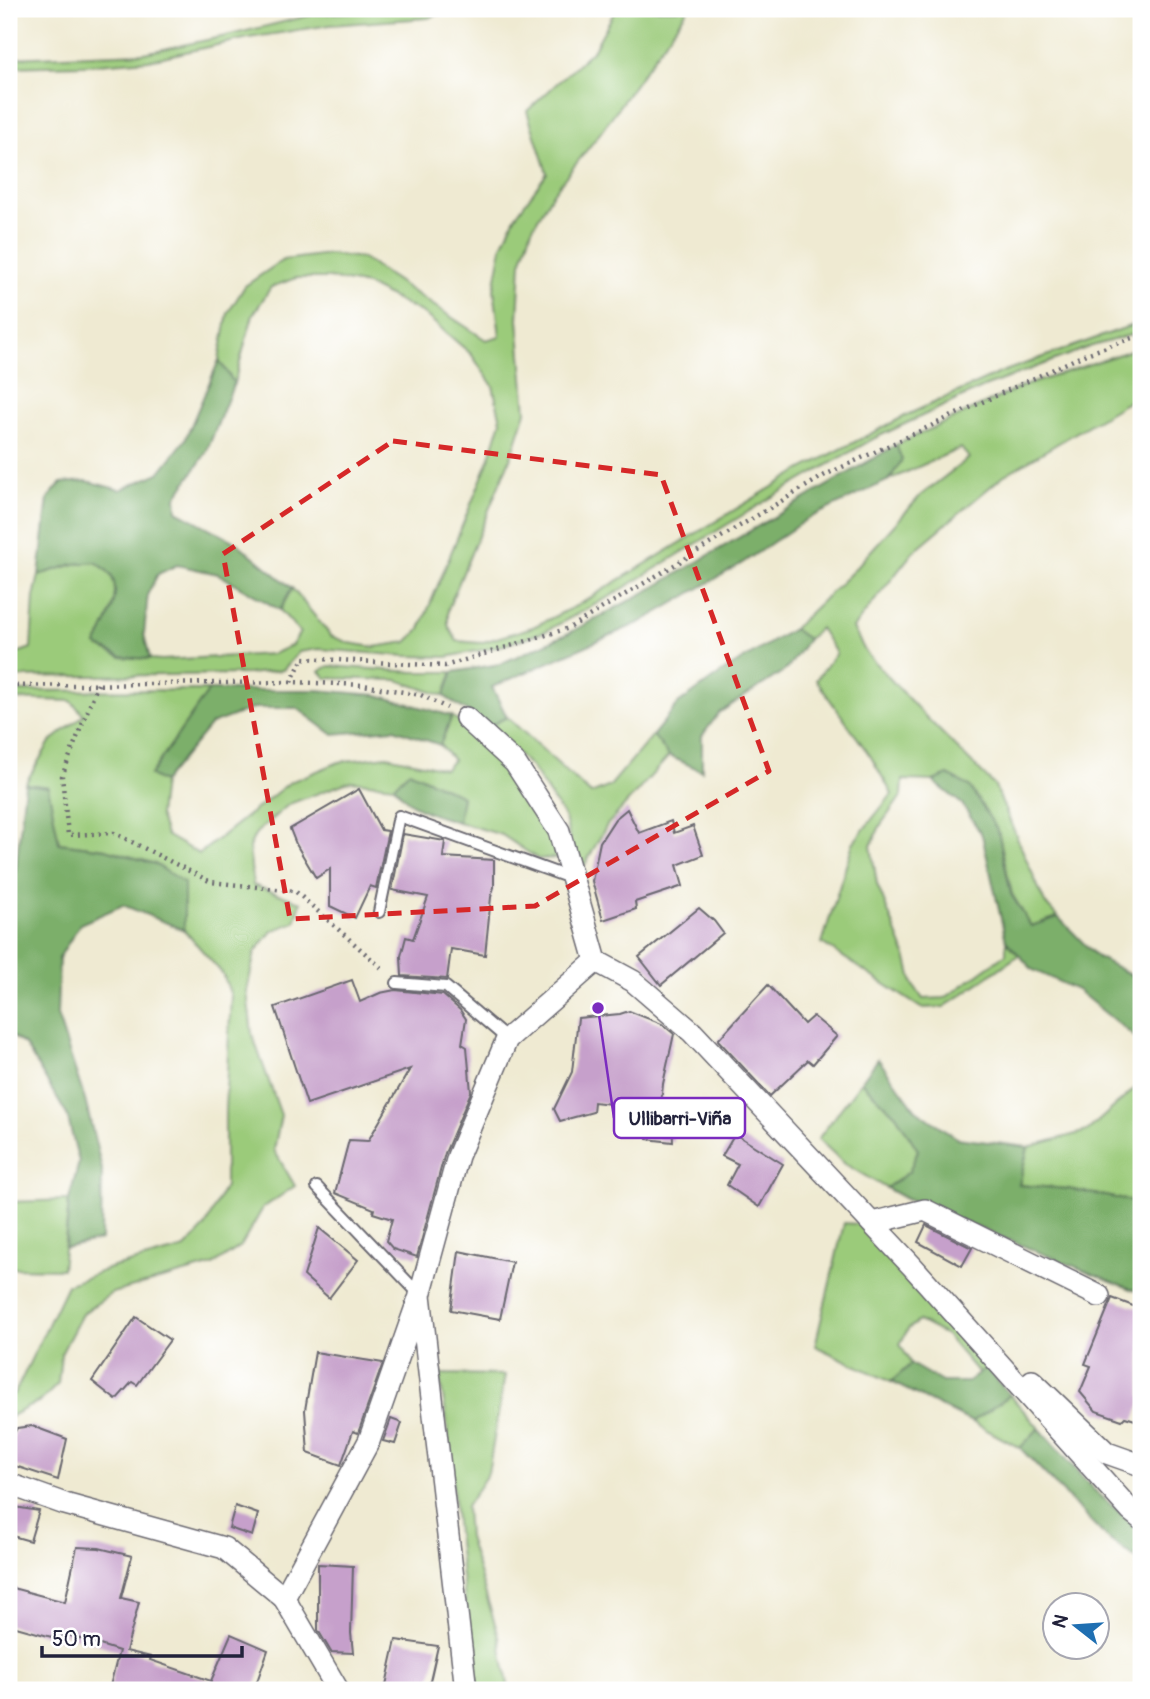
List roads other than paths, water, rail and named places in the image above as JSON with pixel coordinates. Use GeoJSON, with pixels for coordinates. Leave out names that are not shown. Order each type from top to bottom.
{"type":"FeatureCollection","features":[{"type":"Feature","properties":{"kind":"street"},"geometry":{"type":"LineString","coordinates":[[466,718],[515,763],[559,831],[596,961],[633,981],[692,1032],[912,1266],[1130,1511],[1141,1519]]}},
{"type":"Feature","properties":{"kind":"street"},"geometry":{"type":"LineString","coordinates":[[284,1598],[369,1441],[420,1295],[458,1156],[507,1039],[596,961]]}},
{"type":"Feature","properties":{"kind":"street"},"geometry":{"type":"LineString","coordinates":[[872,1223],[925,1210],[1099,1296]]}},
{"type":"Feature","properties":{"kind":"street"},"geometry":{"type":"LineString","coordinates":[[912,1266],[1107,1453],[1141,1465]]}},
{"type":"Feature","properties":{"kind":"street"},"geometry":{"type":"LineString","coordinates":[[420,1295],[466,1690]]}},
{"type":"Feature","properties":{"kind":"street"},"geometry":{"type":"LineString","coordinates":[[9,1484],[65,1504],[223,1548],[284,1598],[338,1690]]}},
{"type":"Feature","properties":{"kind":"lane"},"geometry":{"type":"LineString","coordinates":[[379,912],[400,816],[573,878]]}},
{"type":"Feature","properties":{"kind":"lane"},"geometry":{"type":"LineString","coordinates":[[397,984],[446,987],[507,1039]]}},
{"type":"Feature","properties":{"kind":"lane"},"geometry":{"type":"LineString","coordinates":[[317,1186],[420,1295]]}},
{"type":"Feature","properties":{"kind":"place","name":"Ullibarri-Viña"},"geometry":{"type":"Point","coordinates":[598,1008]}}]}
